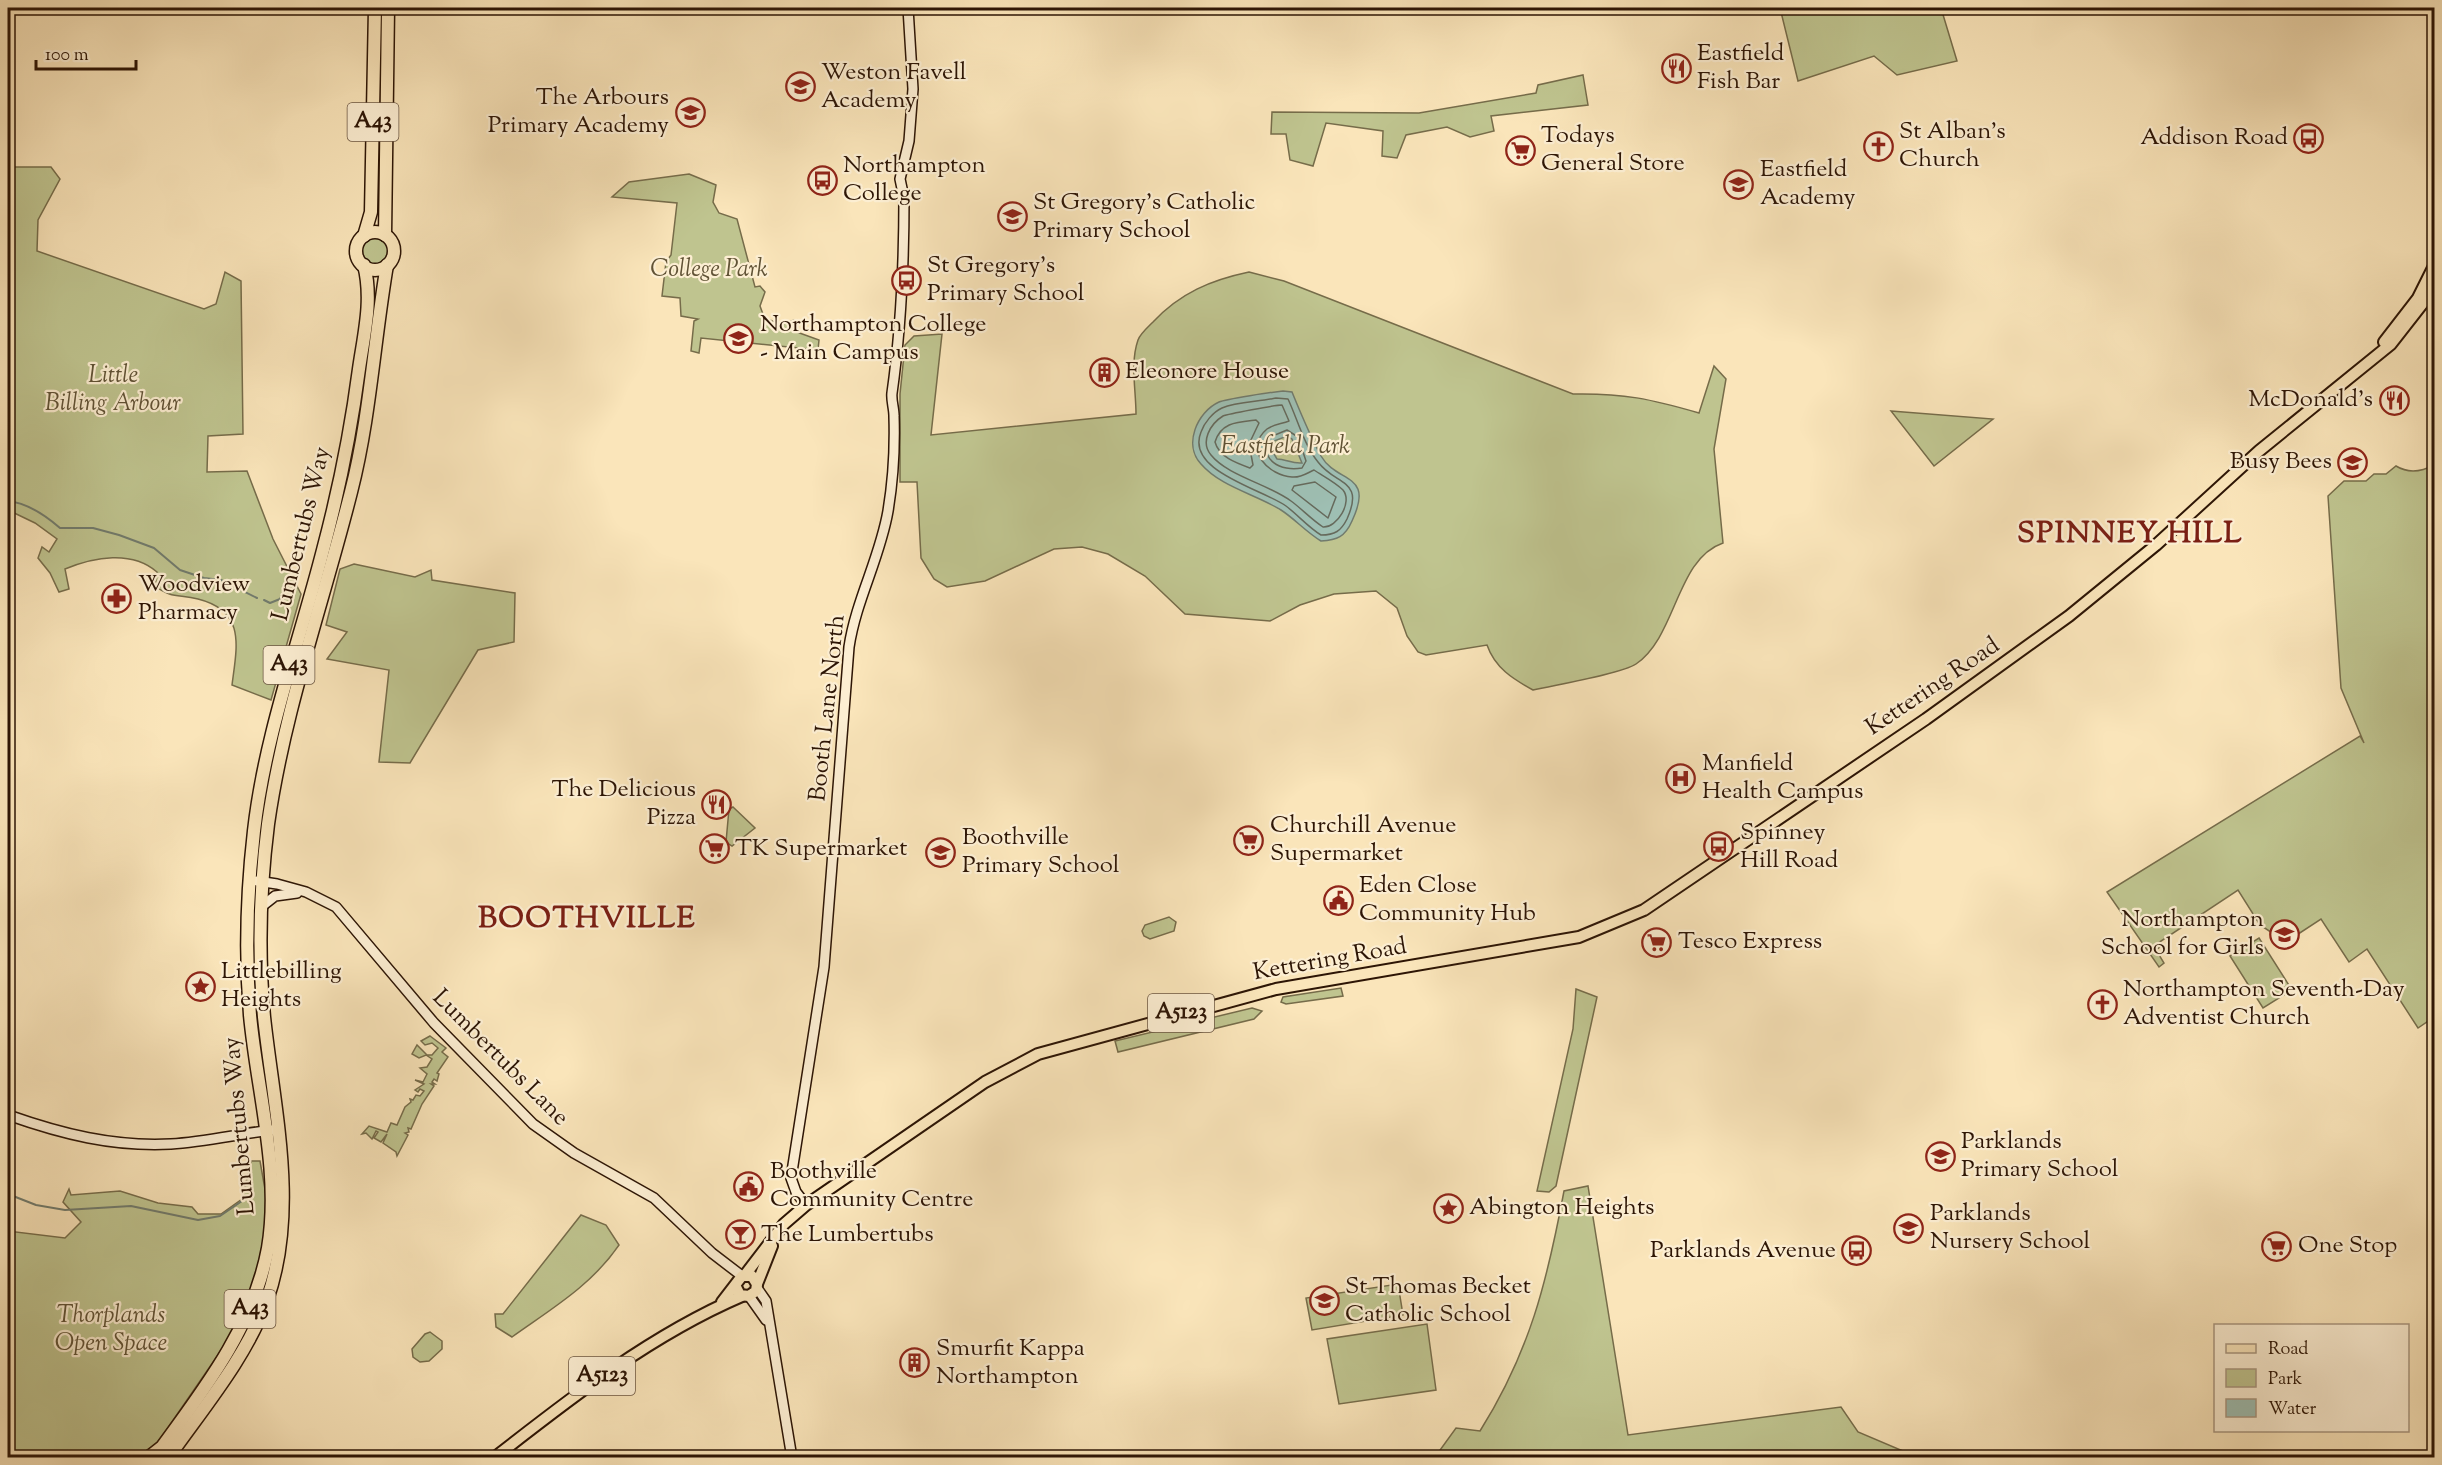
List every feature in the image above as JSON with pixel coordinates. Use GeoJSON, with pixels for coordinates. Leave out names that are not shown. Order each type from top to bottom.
{"type":"FeatureCollection","features":[{"type":"Feature","properties":{"kind":"highway","name":"A43"},"geometry":{"type":"LineString","coordinates":[[364,266],[356,252],[359,241],[364,236],[371,212],[375,8]]}},
{"type":"Feature","properties":{"kind":"highway","name":"A43"},"geometry":{"type":"LineString","coordinates":[[387,265],[394,248],[385,235],[388,8]]}},
{"type":"Feature","properties":{"kind":"highway"},"geometry":{"type":"LineString","coordinates":[[364,236],[374,232],[385,235]]}},
{"type":"Feature","properties":{"kind":"highway"},"geometry":{"type":"LineString","coordinates":[[364,266],[375,269],[387,265]]}},
{"type":"Feature","properties":{"kind":"highway","name":"Lumbertubs Way"},"geometry":{"type":"LineString","coordinates":[[148,1458],[162,1447],[237,1337],[252,1306],[262,1272],[269,1235],[271,1204],[271,1130],[261,907],[268,824],[287,730],[360,452],[387,265]]}},
{"type":"Feature","properties":{"kind":"highway","name":"Lumbertubs Way"},"geometry":{"type":"LineString","coordinates":[[168,1458],[243,1350],[267,1301],[278,1259],[284,1200],[250,1014],[247,945],[249,880],[254,827],[272,732],[283,685],[323,551],[354,411],[369,292],[364,266]]}},
{"type":"Feature","properties":{"kind":"main road","name":"Kettering Road"},"geometry":{"type":"LineString","coordinates":[[2376,355],[2418,298],[2434,266]]}},
{"type":"Feature","properties":{"kind":"main road","name":"Kettering Road"},"geometry":{"type":"LineString","coordinates":[[742,1293],[744,1275],[784,1224],[806,1205],[986,1082],[1038,1054],[1276,989],[1579,937],[1644,910],[2054,628],[2156,545],[2259,452],[2391,344],[2434,289]]}},
{"type":"Feature","properties":{"kind":"main road","name":"Kettering Road"},"geometry":{"type":"LineString","coordinates":[[757,1286],[775,1237]]}},
{"type":"Feature","properties":{"kind":"main road"},"geometry":{"type":"LineString","coordinates":[[742,1293],[757,1286],[754,1278],[744,1275]]}},
{"type":"Feature","properties":{"kind":"main road","name":"A5123"},"geometry":{"type":"LineString","coordinates":[[494,1458],[620,1363],[742,1293]]}},
{"type":"Feature","properties":{"kind":"street","name":"Booth Lane North"},"geometry":{"type":"LineString","coordinates":[[806,1205],[796,1192],[790,1178],[824,968],[849,647],[859,600],[885,524],[891,493],[894,415],[891,394],[895,382],[901,324],[904,198],[900,179],[909,141],[913,106],[908,8]]}},
{"type":"Feature","properties":{"kind":"street","name":"Lumbertubs Lane"},"geometry":{"type":"LineString","coordinates":[[249,880],[306,892],[340,911],[434,1023],[533,1124],[574,1153],[654,1198],[712,1252],[744,1275]]}},
{"type":"Feature","properties":{"kind":"street"},"geometry":{"type":"LineString","coordinates":[[261,907],[275,896],[306,892]]}},
{"type":"Feature","properties":{"kind":"street"},"geometry":{"type":"LineString","coordinates":[[8,1115],[78,1137],[130,1144],[173,1144],[271,1130]]}},
{"type":"Feature","properties":{"kind":"street"},"geometry":{"type":"LineString","coordinates":[[764,1268],[768,1324],[792,1458]]}},
{"type":"Feature","properties":{"kind":"street"},"geometry":{"type":"LineString","coordinates":[[757,1286],[766,1301]]}},
{"type":"Feature","properties":{"kind":"street"},"geometry":{"type":"LineString","coordinates":[[742,1293],[768,1324]]}},
{"type":"Feature","properties":{"kind":"green space"},"geometry":{"type":"Polygon","coordinates":[[[1780,8],[1941,8],[1957,61],[1897,75],[1874,56],[1798,81],[1780,8]]]}},
{"type":"Feature","properties":{"kind":"green space"},"geometry":{"type":"Polygon","coordinates":[[[1583,75],[1588,105],[1491,116],[1494,131],[1470,137],[1447,127],[1406,135],[1397,158],[1382,156],[1383,131],[1326,123],[1313,166],[1290,160],[1286,134],[1271,134],[1272,112],[1419,113],[1536,93],[1538,85],[1583,75]]]}},
{"type":"Feature","properties":{"kind":"green space","name":"Little Billing Arbour"},"geometry":{"type":"Polygon","coordinates":[[[8,167],[51,167],[60,179],[38,220],[37,251],[204,309],[216,304],[225,272],[241,281],[243,434],[208,436],[207,472],[247,471],[273,539],[301,594],[271,700],[232,685],[236,657],[235,632],[224,612],[198,599],[171,595],[161,590],[155,586],[157,572],[147,565],[125,558],[88,561],[65,569],[69,589],[59,592],[50,573],[38,558],[42,547],[49,552],[57,539],[35,523],[8,510],[8,167]]]}},
{"type":"Feature","properties":{"kind":"green space","name":"College Park"},"geometry":{"type":"Polygon","coordinates":[[[689,174],[716,185],[713,202],[719,213],[737,219],[755,287],[760,286],[765,292],[760,306],[764,317],[780,325],[794,320],[797,322],[794,331],[819,340],[818,350],[701,338],[699,353],[691,351],[694,321],[698,319],[681,316],[680,298],[662,296],[666,262],[671,255],[677,203],[612,197],[629,182],[689,174]]]}},
{"type":"Feature","properties":{"kind":"green space"},"geometry":{"type":"Polygon","coordinates":[[[375,237],[385,241],[389,251],[385,261],[375,265],[365,261],[361,251],[365,241],[375,237]]]}},
{"type":"Feature","properties":{"kind":"green space","name":"Eastfield Park"},"geometry":{"type":"Polygon","coordinates":[[[1249,272],[1284,281],[1573,394],[1637,398],[1699,413],[1714,366],[1726,379],[1714,449],[1723,543],[1707,552],[1695,565],[1660,636],[1650,651],[1628,668],[1533,690],[1512,677],[1500,666],[1487,645],[1426,655],[1418,652],[1407,636],[1397,608],[1376,591],[1334,594],[1300,605],[1270,621],[1185,614],[1145,576],[1108,554],[1082,547],[1054,549],[985,581],[947,587],[934,579],[921,558],[917,482],[900,482],[900,394],[905,345],[914,336],[942,334],[931,435],[1136,414],[1134,358],[1142,333],[1174,303],[1197,289],[1249,272]]]}},
{"type":"Feature","properties":{"kind":"green space"},"geometry":{"type":"Polygon","coordinates":[[[1891,411],[1993,419],[1934,466],[1891,411]]]}},
{"type":"Feature","properties":{"kind":"green space"},"geometry":{"type":"Polygon","coordinates":[[[2434,465],[2434,1017],[2418,1028],[2367,949],[2349,962],[2321,919],[2286,942],[2260,925],[2238,890],[2158,943],[2160,947],[2156,950],[2164,963],[2159,967],[2107,892],[2360,736],[2364,743],[2341,688],[2328,496],[2344,481],[2366,481],[2374,474],[2386,474],[2396,466],[2415,471],[2434,465]]]}},
{"type":"Feature","properties":{"kind":"green space"},"geometry":{"type":"Polygon","coordinates":[[[354,564],[415,577],[431,570],[432,580],[515,593],[514,642],[478,650],[410,763],[379,762],[389,670],[327,659],[347,632],[326,625],[340,569],[354,564]]]}},
{"type":"Feature","properties":{"kind":"green space"},"geometry":{"type":"Polygon","coordinates":[[[733,807],[755,828],[732,846],[726,842],[729,809],[733,807]]]}},
{"type":"Feature","properties":{"kind":"green space"},"geometry":{"type":"Polygon","coordinates":[[[1169,917],[1176,922],[1174,931],[1150,939],[1144,936],[1142,931],[1145,925],[1169,917]]]}},
{"type":"Feature","properties":{"kind":"green space"},"geometry":{"type":"Polygon","coordinates":[[[2259,938],[2292,990],[2263,1008],[2230,956],[2259,938]]]}},
{"type":"Feature","properties":{"kind":"green space"},"geometry":{"type":"Polygon","coordinates":[[[1341,988],[1343,996],[1286,1004],[1281,1002],[1283,997],[1341,988]]]}},
{"type":"Feature","properties":{"kind":"green space"},"geometry":{"type":"Polygon","coordinates":[[[1576,989],[1597,997],[1556,1186],[1549,1192],[1537,1191],[1573,1029],[1576,989]]]}},
{"type":"Feature","properties":{"kind":"green space"},"geometry":{"type":"Polygon","coordinates":[[[1252,1008],[1262,1011],[1254,1019],[1118,1052],[1115,1041],[1252,1008]]]}},
{"type":"Feature","properties":{"kind":"green space"},"geometry":{"type":"Polygon","coordinates":[[[430,1036],[446,1048],[442,1052],[448,1057],[437,1073],[439,1074],[437,1081],[434,1079],[432,1082],[435,1084],[431,1084],[434,1086],[422,1104],[411,1129],[408,1128],[409,1132],[405,1133],[408,1135],[397,1156],[396,1152],[383,1143],[387,1134],[381,1142],[374,1138],[378,1132],[376,1131],[372,1139],[366,1133],[362,1134],[369,1126],[387,1132],[391,1123],[397,1125],[405,1107],[411,1102],[410,1099],[413,1100],[416,1095],[420,1096],[424,1091],[415,1090],[424,1084],[415,1080],[423,1082],[427,1074],[420,1068],[427,1067],[432,1059],[426,1055],[419,1058],[412,1054],[417,1045],[427,1055],[432,1055],[438,1048],[432,1043],[425,1045],[421,1041],[430,1036]]]}},
{"type":"Feature","properties":{"kind":"green space","name":"Thorplands Open Space"},"geometry":{"type":"Polygon","coordinates":[[[251,1161],[260,1161],[266,1195],[264,1236],[256,1276],[229,1339],[156,1445],[137,1456],[8,1458],[8,1231],[65,1238],[81,1222],[63,1202],[69,1189],[71,1195],[120,1191],[158,1203],[192,1207],[198,1214],[221,1214],[242,1199],[251,1161]]]}},
{"type":"Feature","properties":{"kind":"green space"},"geometry":{"type":"Polygon","coordinates":[[[1588,1186],[1628,1435],[1841,1407],[1858,1432],[1917,1457],[1435,1457],[1456,1428],[1480,1431],[1497,1401],[1512,1373],[1534,1315],[1551,1256],[1564,1191],[1588,1186]]]}},
{"type":"Feature","properties":{"kind":"green space"},"geometry":{"type":"Polygon","coordinates":[[[581,1215],[606,1225],[619,1245],[608,1260],[570,1296],[512,1337],[496,1327],[495,1314],[503,1314],[581,1215]]]}},
{"type":"Feature","properties":{"kind":"green space"},"geometry":{"type":"Polygon","coordinates":[[[1398,1284],[1403,1315],[1312,1330],[1306,1298],[1398,1284]]]}},
{"type":"Feature","properties":{"kind":"green space"},"geometry":{"type":"Polygon","coordinates":[[[1427,1324],[1436,1390],[1339,1404],[1327,1339],[1427,1324]]]}},
{"type":"Feature","properties":{"kind":"green space"},"geometry":{"type":"Polygon","coordinates":[[[430,1332],[442,1341],[442,1349],[429,1361],[420,1362],[413,1357],[412,1349],[425,1334],[430,1332]]]}},
{"type":"Feature","properties":{"kind":"water"},"geometry":{"type":"Polygon","coordinates":[[[1283,391],[1292,392],[1309,433],[1328,465],[1357,486],[1358,505],[1352,521],[1343,534],[1332,540],[1321,541],[1281,510],[1218,479],[1201,464],[1193,448],[1195,430],[1204,413],[1211,407],[1223,401],[1283,391]],[[1287,436],[1274,441],[1271,449],[1277,459],[1302,463],[1292,439],[1287,436]]]}},
{"type":"Feature","properties":{"kind":"waterway"},"geometry":{"type":"LineString","coordinates":[[8,501],[36,510],[60,528],[93,528],[154,548],[180,570],[204,578],[221,580],[257,598]]}},
{"type":"Feature","properties":{"kind":"waterway"},"geometry":{"type":"LineString","coordinates":[[264,600],[270,603],[280,599],[282,595]]}},
{"type":"Feature","properties":{"kind":"waterway"},"geometry":{"type":"LineString","coordinates":[[8,1194],[36,1205],[65,1210],[131,1206],[198,1220],[220,1216],[242,1201]]}},
{"type":"Feature","properties":{"kind":"place","name":"Eastfield Fish Bar"},"geometry":{"type":"Point","coordinates":[1676,68]}},
{"type":"Feature","properties":{"kind":"place","name":"Weston Favell Academy"},"geometry":{"type":"Point","coordinates":[800,87]}},
{"type":"Feature","properties":{"kind":"place","name":"The Arbours Primary Academy"},"geometry":{"type":"Point","coordinates":[690,112]}},
{"type":"Feature","properties":{"kind":"place","name":"Addison Road"},"geometry":{"type":"Point","coordinates":[2309,138]}},
{"type":"Feature","properties":{"kind":"place","name":"St Alban's Church"},"geometry":{"type":"Point","coordinates":[1878,146]}},
{"type":"Feature","properties":{"kind":"place","name":"Todays General Store"},"geometry":{"type":"Point","coordinates":[1520,150]}},
{"type":"Feature","properties":{"kind":"place","name":"Northampton College"},"geometry":{"type":"Point","coordinates":[822,180]}},
{"type":"Feature","properties":{"kind":"place","name":"Eastfield Academy"},"geometry":{"type":"Point","coordinates":[1739,184]}},
{"type":"Feature","properties":{"kind":"place","name":"St Gregory's Catholic Primary School"},"geometry":{"type":"Point","coordinates":[1012,217]}},
{"type":"Feature","properties":{"kind":"place","name":"St Gregory's Primary School"},"geometry":{"type":"Point","coordinates":[906,280]}},
{"type":"Feature","properties":{"kind":"place","name":"Northampton College - Main Campus"},"geometry":{"type":"Point","coordinates":[739,339]}},
{"type":"Feature","properties":{"kind":"place","name":"Eleonore House"},"geometry":{"type":"Point","coordinates":[1104,372]}},
{"type":"Feature","properties":{"kind":"place","name":"McDonald's"},"geometry":{"type":"Point","coordinates":[2394,400]}},
{"type":"Feature","properties":{"kind":"place","name":"Busy Bees"},"geometry":{"type":"Point","coordinates":[2353,462]}},
{"type":"Feature","properties":{"kind":"place","name":"Woodview Pharmacy"},"geometry":{"type":"Point","coordinates":[117,599]}},
{"type":"Feature","properties":{"kind":"place","name":"Manfield Health Campus"},"geometry":{"type":"Point","coordinates":[1681,778]}},
{"type":"Feature","properties":{"kind":"place","name":"The Delicious Pizza"},"geometry":{"type":"Point","coordinates":[717,804]}},
{"type":"Feature","properties":{"kind":"place","name":"Churchill Avenue Supermarket"},"geometry":{"type":"Point","coordinates":[1249,840]}},
{"type":"Feature","properties":{"kind":"place","name":"Spinney Hill Road"},"geometry":{"type":"Point","coordinates":[1719,847]}},
{"type":"Feature","properties":{"kind":"place","name":"TK Supermarket"},"geometry":{"type":"Point","coordinates":[714,849]}},
{"type":"Feature","properties":{"kind":"place","name":"Boothville Primary School"},"geometry":{"type":"Point","coordinates":[941,852]}},
{"type":"Feature","properties":{"kind":"place","name":"Eden Close Community Hub"},"geometry":{"type":"Point","coordinates":[1338,900]}},
{"type":"Feature","properties":{"kind":"place","name":"Northampton School for Girls"},"geometry":{"type":"Point","coordinates":[2285,934]}},
{"type":"Feature","properties":{"kind":"place","name":"Tesco Express"},"geometry":{"type":"Point","coordinates":[1657,942]}},
{"type":"Feature","properties":{"kind":"place","name":"Littlebilling Heights"},"geometry":{"type":"Point","coordinates":[200,986]}},
{"type":"Feature","properties":{"kind":"place","name":"Northampton Seventh-Day Adventist Church"},"geometry":{"type":"Point","coordinates":[2102,1004]}},
{"type":"Feature","properties":{"kind":"place","name":"Parklands Primary School"},"geometry":{"type":"Point","coordinates":[1940,1156]}},
{"type":"Feature","properties":{"kind":"place","name":"Boothville Community Centre"},"geometry":{"type":"Point","coordinates":[749,1186]}},
{"type":"Feature","properties":{"kind":"place","name":"Abington Heights"},"geometry":{"type":"Point","coordinates":[1448,1208]}},
{"type":"Feature","properties":{"kind":"place","name":"Parklands Nursery School"},"geometry":{"type":"Point","coordinates":[1909,1228]}},
{"type":"Feature","properties":{"kind":"place","name":"The Lumbertubs"},"geometry":{"type":"Point","coordinates":[740,1235]}},
{"type":"Feature","properties":{"kind":"place","name":"One Stop"},"geometry":{"type":"Point","coordinates":[2277,1246]}},
{"type":"Feature","properties":{"kind":"place","name":"Parklands Avenue"},"geometry":{"type":"Point","coordinates":[1857,1251]}},
{"type":"Feature","properties":{"kind":"place","name":"St Thomas Becket Catholic School"},"geometry":{"type":"Point","coordinates":[1324,1301]}},
{"type":"Feature","properties":{"kind":"place","name":"Smurfit Kappa Northampton"},"geometry":{"type":"Point","coordinates":[915,1363]}},
{"type":"Feature","properties":{"kind":"district","name":"SPINNEY HILL"},"geometry":{"type":"Point","coordinates":[2130,534]}},
{"type":"Feature","properties":{"kind":"district","name":"BOOTHVILLE"},"geometry":{"type":"Point","coordinates":[587,919]}}]}
